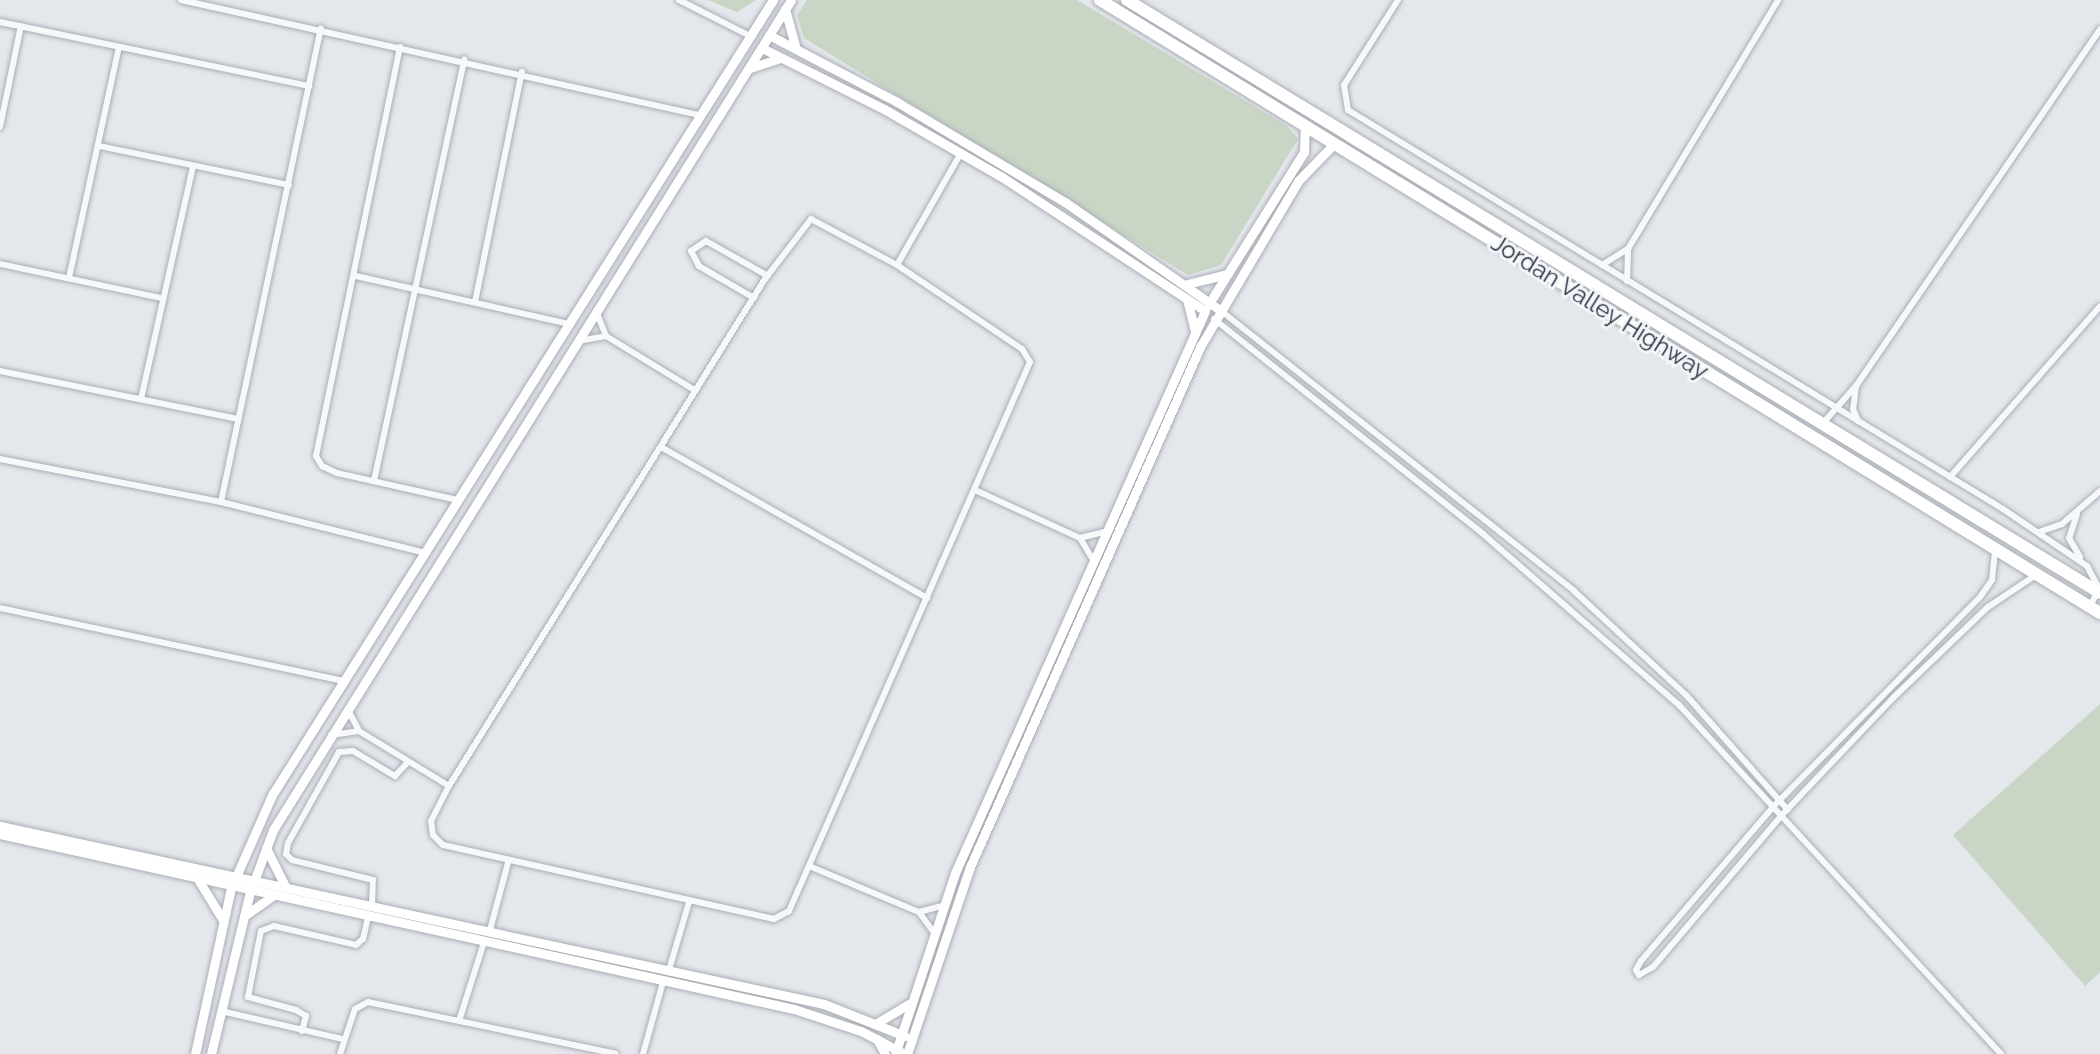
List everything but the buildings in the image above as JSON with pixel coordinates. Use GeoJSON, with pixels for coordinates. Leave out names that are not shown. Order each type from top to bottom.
{"type":"FeatureCollection","features":[{"type":"Feature","properties":{"kind":"highway","name":"Jordan Valley Highway"},"geometry":{"type":"LineString","coordinates":[[1100,0],[1717,358],[2099,593]]}},
{"type":"Feature","properties":{"kind":"highway","name":"Jordan Valley Highway"},"geometry":{"type":"LineString","coordinates":[[1127,0],[1268,95],[1305,127],[2095,610]]}},
{"type":"Feature","properties":{"kind":"street"},"geometry":{"type":"LineString","coordinates":[[181,0],[522,72],[699,115]]}},
{"type":"Feature","properties":{"kind":"street"},"geometry":{"type":"LineString","coordinates":[[679,0],[750,36]]}},
{"type":"Feature","properties":{"kind":"street"},"geometry":{"type":"LineString","coordinates":[[195,1054],[231,888],[272,795],[773,0]]}},
{"type":"Feature","properties":{"kind":"street"},"geometry":{"type":"LineString","coordinates":[[1398,0],[1344,85],[1348,110],[1950,477],[2087,566]]}},
{"type":"Feature","properties":{"kind":"street"},"geometry":{"type":"LineString","coordinates":[[1602,265],[1628,249],[1778,0]]}},
{"type":"Feature","properties":{"kind":"street"},"geometry":{"type":"LineString","coordinates":[[211,1054],[250,892],[266,848],[331,735],[788,4]]}},
{"type":"Feature","properties":{"kind":"street"},"geometry":{"type":"LineString","coordinates":[[788,4],[796,49]]}},
{"type":"Feature","properties":{"kind":"street"},"geometry":{"type":"LineString","coordinates":[[0,22],[309,86]]}},
{"type":"Feature","properties":{"kind":"street"},"geometry":{"type":"LineString","coordinates":[[0,127],[21,26]]}},
{"type":"Feature","properties":{"kind":"street"},"geometry":{"type":"LineString","coordinates":[[221,502],[321,28]]}},
{"type":"Feature","properties":{"kind":"street"},"geometry":{"type":"LineString","coordinates":[[1823,423],[1834,407],[1856,386],[2100,29]]}},
{"type":"Feature","properties":{"kind":"street"},"geometry":{"type":"LineString","coordinates":[[769,35],[967,143],[1187,284],[1217,315],[1552,592],[1679,705],[1781,816],[1791,821],[2001,1054]]}},
{"type":"Feature","properties":{"kind":"street"},"geometry":{"type":"LineString","coordinates":[[69,278],[119,47]]}},
{"type":"Feature","properties":{"kind":"street"},"geometry":{"type":"LineString","coordinates":[[400,47],[356,276],[316,456],[327,470],[458,500]]}},
{"type":"Feature","properties":{"kind":"street"},"geometry":{"type":"LineString","coordinates":[[762,48],[961,153],[1187,299],[1207,306]]}},
{"type":"Feature","properties":{"kind":"street"},"geometry":{"type":"LineString","coordinates":[[747,70],[782,58]]}},
{"type":"Feature","properties":{"kind":"street"},"geometry":{"type":"LineString","coordinates":[[374,481],[464,60]]}},
{"type":"Feature","properties":{"kind":"street"},"geometry":{"type":"LineString","coordinates":[[475,302],[522,72]]}},
{"type":"Feature","properties":{"kind":"street"},"geometry":{"type":"LineString","coordinates":[[901,1053],[901,1034],[942,906],[1092,558],[1207,306],[1304,152],[1305,127]]}},
{"type":"Feature","properties":{"kind":"street"},"geometry":{"type":"LineString","coordinates":[[897,265],[967,143]]}},
{"type":"Feature","properties":{"kind":"street"},"geometry":{"type":"LineString","coordinates":[[901,1053],[912,1039],[970,867],[1217,315],[1298,181],[1334,144]]}},
{"type":"Feature","properties":{"kind":"street"},"geometry":{"type":"LineString","coordinates":[[99,146],[289,185]]}},
{"type":"Feature","properties":{"kind":"street"},"geometry":{"type":"LineString","coordinates":[[141,399],[193,167]]}},
{"type":"Feature","properties":{"kind":"street"},"geometry":{"type":"LineString","coordinates":[[811,219],[897,265],[1022,349],[1030,362],[789,911],[780,918],[689,902],[508,863],[443,845],[433,835],[431,821],[449,786],[768,276],[811,219]]}},
{"type":"Feature","properties":{"kind":"street"},"geometry":{"type":"LineString","coordinates":[[754,298],[699,266],[691,251],[700,241],[706,241],[768,276]]}},
{"type":"Feature","properties":{"kind":"street"},"geometry":{"type":"LineString","coordinates":[[1627,281],[1628,249]]}},
{"type":"Feature","properties":{"kind":"street"},"geometry":{"type":"LineString","coordinates":[[0,264],[162,298]]}},
{"type":"Feature","properties":{"kind":"street"},"geometry":{"type":"LineString","coordinates":[[1187,284],[1227,274]]}},
{"type":"Feature","properties":{"kind":"street"},"geometry":{"type":"LineString","coordinates":[[356,276],[569,324]]}},
{"type":"Feature","properties":{"kind":"street"},"geometry":{"type":"LineString","coordinates":[[1187,299],[1195,330]]}},
{"type":"Feature","properties":{"kind":"street"},"geometry":{"type":"LineString","coordinates":[[1950,477],[2100,306]]}},
{"type":"Feature","properties":{"kind":"street"},"geometry":{"type":"LineString","coordinates":[[596,311],[606,336],[696,391]]}},
{"type":"Feature","properties":{"kind":"street"},"geometry":{"type":"LineString","coordinates":[[1217,315],[1574,591],[1687,696],[1781,799],[1791,821]]}},
{"type":"Feature","properties":{"kind":"street"},"geometry":{"type":"LineString","coordinates":[[578,341],[606,336]]}},
{"type":"Feature","properties":{"kind":"street"},"geometry":{"type":"LineString","coordinates":[[1717,358],[1728,342]]}},
{"type":"Feature","properties":{"kind":"street"},"geometry":{"type":"LineString","coordinates":[[0,371],[238,419]]}},
{"type":"Feature","properties":{"kind":"street"},"geometry":{"type":"LineString","coordinates":[[1856,386],[1853,409],[1859,423]]}},
{"type":"Feature","properties":{"kind":"street"},"geometry":{"type":"LineString","coordinates":[[501,434],[516,438]]}},
{"type":"Feature","properties":{"kind":"street"},"geometry":{"type":"LineString","coordinates":[[663,448],[927,598]]}},
{"type":"Feature","properties":{"kind":"street"},"geometry":{"type":"LineString","coordinates":[[0,459],[221,502],[425,553]]}},
{"type":"Feature","properties":{"kind":"street"},"geometry":{"type":"LineString","coordinates":[[975,490],[1080,538],[1092,558]]}},
{"type":"Feature","properties":{"kind":"street"},"geometry":{"type":"LineString","coordinates":[[2039,532],[2077,514],[2100,491]]}},
{"type":"Feature","properties":{"kind":"street"},"geometry":{"type":"LineString","coordinates":[[2077,514],[2069,538],[2099,593],[2095,610]]}},
{"type":"Feature","properties":{"kind":"street"},"geometry":{"type":"LineString","coordinates":[[1080,538],[1104,532]]}},
{"type":"Feature","properties":{"kind":"street"},"geometry":{"type":"LineString","coordinates":[[1995,548],[1994,572],[1981,596],[1773,807],[1641,961],[1636,970],[1639,975],[1653,967],[1781,816],[1935,656],[1997,600],[2036,575]]}},
{"type":"Feature","properties":{"kind":"street"},"geometry":{"type":"LineString","coordinates":[[0,608],[344,681]]}},
{"type":"Feature","properties":{"kind":"street"},"geometry":{"type":"LineString","coordinates":[[348,710],[359,731],[449,786]]}},
{"type":"Feature","properties":{"kind":"street"},"geometry":{"type":"LineString","coordinates":[[331,735],[359,731]]}},
{"type":"Feature","properties":{"kind":"street"},"geometry":{"type":"LineString","coordinates":[[372,906],[373,880],[292,860],[286,854],[288,843],[339,752],[353,751],[395,776],[408,762]]}},
{"type":"Feature","properties":{"kind":"street"},"geometry":{"type":"LineString","coordinates":[[0,826],[199,881],[794,1009],[877,1039],[901,1053]]}},
{"type":"Feature","properties":{"kind":"street"},"geometry":{"type":"LineString","coordinates":[[0,834],[236,874],[824,1004],[912,1039]]}},
{"type":"Feature","properties":{"kind":"street"},"geometry":{"type":"LineString","coordinates":[[266,848],[285,886]]}},
{"type":"Feature","properties":{"kind":"street"},"geometry":{"type":"LineString","coordinates":[[490,930],[508,863]]}},
{"type":"Feature","properties":{"kind":"street"},"geometry":{"type":"LineString","coordinates":[[809,866],[919,912],[933,931]]}},
{"type":"Feature","properties":{"kind":"street"},"geometry":{"type":"LineString","coordinates":[[199,881],[223,920]]}},
{"type":"Feature","properties":{"kind":"street"},"geometry":{"type":"LineString","coordinates":[[244,916],[273,896]]}},
{"type":"Feature","properties":{"kind":"street"},"geometry":{"type":"LineString","coordinates":[[669,970],[689,902]]}},
{"type":"Feature","properties":{"kind":"street"},"geometry":{"type":"LineString","coordinates":[[919,912],[942,906]]}},
{"type":"Feature","properties":{"kind":"street"},"geometry":{"type":"LineString","coordinates":[[302,1031],[306,1016],[296,1010],[248,997],[261,931],[274,926],[356,945],[363,939],[368,918]]}},
{"type":"Feature","properties":{"kind":"street"},"geometry":{"type":"LineString","coordinates":[[459,1021],[484,942]]}},
{"type":"Feature","properties":{"kind":"street"},"geometry":{"type":"LineString","coordinates":[[643,1054],[663,982]]}},
{"type":"Feature","properties":{"kind":"street"},"geometry":{"type":"LineString","coordinates":[[340,1054],[342,1039],[355,1009],[368,1002],[616,1054]]}},
{"type":"Feature","properties":{"kind":"street"},"geometry":{"type":"LineString","coordinates":[[877,1023],[911,1002]]}},
{"type":"Feature","properties":{"kind":"street"},"geometry":{"type":"LineString","coordinates":[[220,1011],[342,1039]]}},
{"type":"Feature","properties":{"kind":"street"},"geometry":{"type":"LineString","coordinates":[[877,1039],[885,1054]]}},
{"type":"Feature","properties":{"kind":"green space"},"geometry":{"type":"Polygon","coordinates":[[[708,0],[756,0],[737,12],[708,0]]]}},
{"type":"Feature","properties":{"kind":"green space"},"geometry":{"type":"Polygon","coordinates":[[[807,0],[1077,0],[1287,126],[1298,139],[1221,265],[1188,275],[804,38],[797,15],[807,0]]]}},
{"type":"Feature","properties":{"kind":"green space"},"geometry":{"type":"Polygon","coordinates":[[[2100,704],[2100,972],[2085,986],[1953,835],[2100,704]]]}}]}
